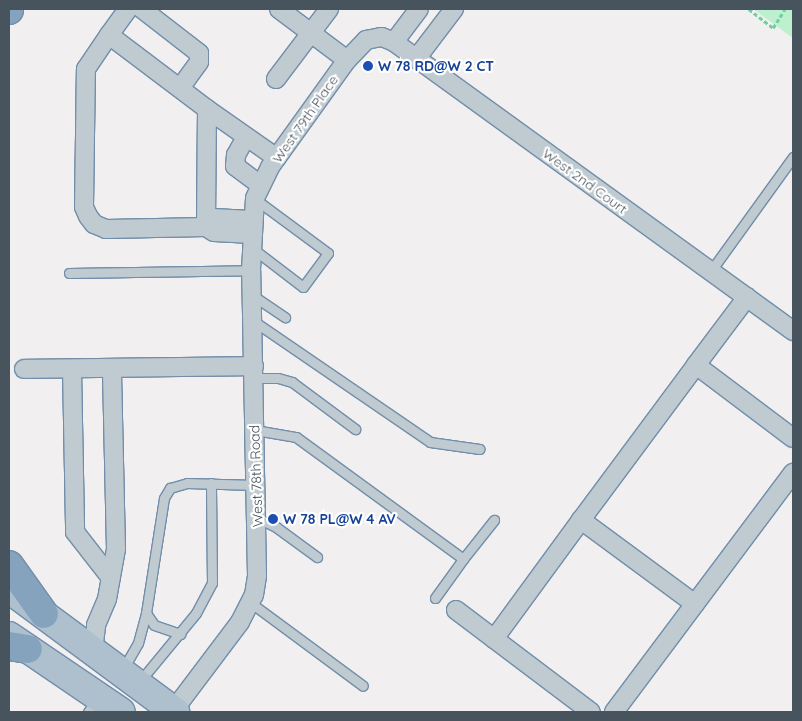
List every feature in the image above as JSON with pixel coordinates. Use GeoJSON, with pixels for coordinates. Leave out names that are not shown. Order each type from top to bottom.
{"type":"FeatureCollection","features":[{"type":"Feature","properties":{"kind":"highway"},"geometry":{"type":"LineString","coordinates":[[9,565],[44,614]]}},
{"type":"Feature","properties":{"kind":"main road"},"geometry":{"type":"LineString","coordinates":[[9,589],[173,712]]}},
{"type":"Feature","properties":{"kind":"main road"},"geometry":{"type":"LineString","coordinates":[[15,644],[68,676],[93,683],[146,712]]}},
{"type":"Feature","properties":{"kind":"main road"},"geometry":{"type":"LineString","coordinates":[[68,676],[93,704],[121,712]]}},
{"type":"Feature","properties":{"kind":"street"},"geometry":{"type":"LineString","coordinates":[[128,9],[86,69],[84,207],[94,224],[106,229],[206,227],[214,232],[254,217],[235,166],[236,155],[246,137]]}},
{"type":"Feature","properties":{"kind":"street"},"geometry":{"type":"LineString","coordinates":[[142,9],[199,53],[199,62],[180,88]]}},
{"type":"Feature","properties":{"kind":"street"},"geometry":{"type":"LineString","coordinates":[[279,9],[347,60]]}},
{"type":"Feature","properties":{"kind":"street"},"geometry":{"type":"LineString","coordinates":[[276,80],[329,9]]}},
{"type":"Feature","properties":{"kind":"street"},"geometry":{"type":"LineString","coordinates":[[416,59],[454,9]]}},
{"type":"Feature","properties":{"kind":"street"},"geometry":{"type":"LineString","coordinates":[[394,42],[419,10],[441,27]]}},
{"type":"Feature","properties":{"kind":"street"},"geometry":{"type":"LineString","coordinates":[[109,35],[277,158]]}},
{"type":"Feature","properties":{"kind":"street","name":"West 2nd Court"},"geometry":{"type":"LineString","coordinates":[[376,36],[394,42],[793,331]]}},
{"type":"Feature","properties":{"kind":"street","name":"West 79th Place"},"geometry":{"type":"LineString","coordinates":[[254,217],[277,158],[358,46],[376,36]]}},
{"type":"Feature","properties":{"kind":"street"},"geometry":{"type":"LineString","coordinates":[[206,227],[208,109]]}},
{"type":"Feature","properties":{"kind":"street","name":"West 78th Road"},"geometry":{"type":"LineString","coordinates":[[173,712],[232,634],[251,603],[257,575],[251,270],[254,217]]}},
{"type":"Feature","properties":{"kind":"street"},"geometry":{"type":"LineString","coordinates":[[494,639],[747,298]]}},
{"type":"Feature","properties":{"kind":"street"},"geometry":{"type":"LineString","coordinates":[[696,365],[793,438]]}},
{"type":"Feature","properties":{"kind":"street"},"geometry":{"type":"LineString","coordinates":[[24,369],[112,368],[254,372]]}},
{"type":"Feature","properties":{"kind":"street"},"geometry":{"type":"LineString","coordinates":[[94,651],[98,617],[107,599],[111,578],[117,519],[112,368]]}},
{"type":"Feature","properties":{"kind":"street"},"geometry":{"type":"LineString","coordinates":[[72,369],[75,532],[111,578]]}},
{"type":"Feature","properties":{"kind":"street"},"geometry":{"type":"LineString","coordinates":[[614,712],[793,473]]}},
{"type":"Feature","properties":{"kind":"street"},"geometry":{"type":"LineString","coordinates":[[581,520],[695,604]]}},
{"type":"Feature","properties":{"kind":"street"},"geometry":{"type":"LineString","coordinates":[[456,610],[591,712]]}},
{"type":"Feature","properties":{"kind":"lane"},"geometry":{"type":"LineString","coordinates":[[710,272],[793,157]]}},
{"type":"Feature","properties":{"kind":"lane"},"geometry":{"type":"LineString","coordinates":[[254,217],[328,253],[303,287],[254,217]]}},
{"type":"Feature","properties":{"kind":"lane"},"geometry":{"type":"LineString","coordinates":[[70,273],[251,270]]}},
{"type":"Feature","properties":{"kind":"lane"},"geometry":{"type":"LineString","coordinates":[[252,295],[285,317]]}},
{"type":"Feature","properties":{"kind":"lane"},"geometry":{"type":"LineString","coordinates":[[252,320],[430,442],[480,449]]}},
{"type":"Feature","properties":{"kind":"lane"},"geometry":{"type":"LineString","coordinates":[[254,372],[292,382],[356,429]]}},
{"type":"Feature","properties":{"kind":"lane"},"geometry":{"type":"LineString","coordinates":[[255,430],[296,437],[464,559]]}},
{"type":"Feature","properties":{"kind":"lane"},"geometry":{"type":"LineString","coordinates":[[130,678],[146,613],[164,498],[170,488],[187,483],[256,485]]}},
{"type":"Feature","properties":{"kind":"lane"},"geometry":{"type":"LineString","coordinates":[[130,678],[180,634],[196,613],[212,583],[211,483]]}},
{"type":"Feature","properties":{"kind":"lane"},"geometry":{"type":"LineString","coordinates":[[257,518],[276,527],[316,557]]}},
{"type":"Feature","properties":{"kind":"lane"},"geometry":{"type":"LineString","coordinates":[[434,598],[494,520]]}},
{"type":"Feature","properties":{"kind":"lane"},"geometry":{"type":"LineString","coordinates":[[251,603],[363,686]]}},
{"type":"Feature","properties":{"kind":"lane"},"geometry":{"type":"LineString","coordinates":[[146,613],[158,627],[180,634]]}},
{"type":"Feature","properties":{"kind":"path"},"geometry":{"type":"LineString","coordinates":[[749,9],[774,28],[785,9]]}},
{"type":"Feature","properties":{"kind":"green space"},"geometry":{"type":"Polygon","coordinates":[[[753,9],[793,9],[793,38],[753,9]]]}},
{"type":"Feature","properties":{"kind":"place","name":"W 78 RD@W 2 CT"},"geometry":{"type":"Point","coordinates":[368,66]}},
{"type":"Feature","properties":{"kind":"place","name":"W 78 PL@W 4 AV"},"geometry":{"type":"Point","coordinates":[273,519]}}]}
